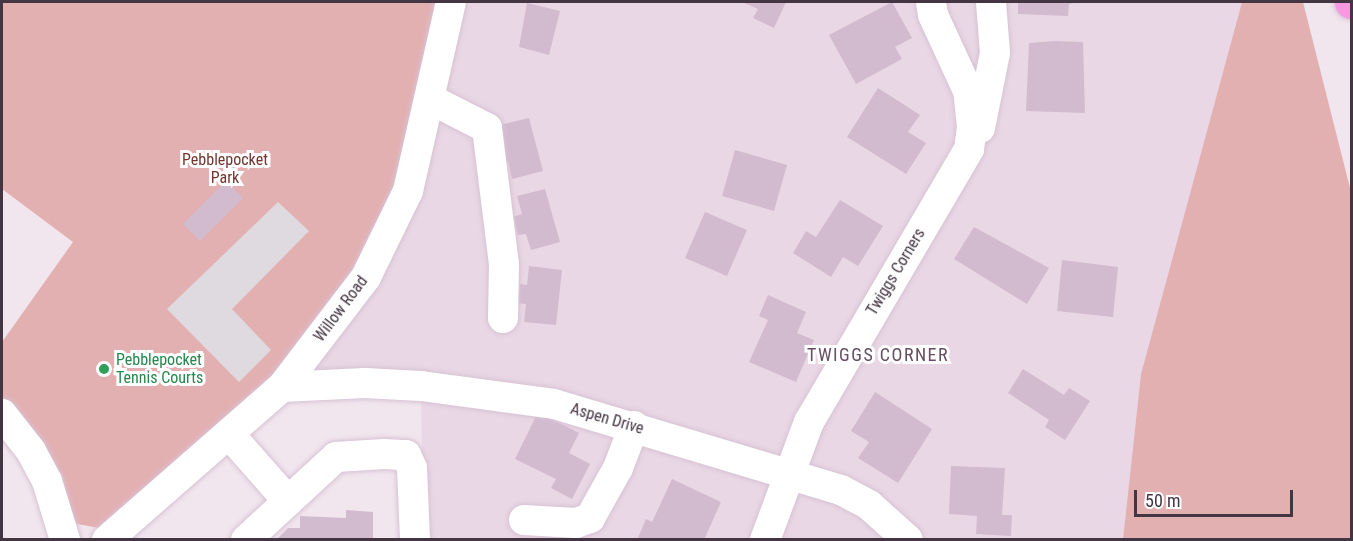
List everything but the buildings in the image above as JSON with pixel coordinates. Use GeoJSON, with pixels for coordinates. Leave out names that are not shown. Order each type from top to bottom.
{"type":"FeatureCollection","features":[{"type":"Feature","properties":{"kind":"street","name":"Willow Road"},"geometry":{"type":"LineString","coordinates":[[107,540],[282,387],[348,302],[382,249],[408,191],[451,2]]}},
{"type":"Feature","properties":{"kind":"street","name":"Twiggs Corners"},"geometry":{"type":"LineString","coordinates":[[765,540],[788,473],[841,366],[957,176],[969,149],[972,127],[968,92],[933,15],[931,2]]}},
{"type":"Feature","properties":{"kind":"street"},"geometry":{"type":"LineString","coordinates":[[969,149],[981,126],[995,53],[991,2]]}},
{"type":"Feature","properties":{"kind":"street"},"geometry":{"type":"LineString","coordinates":[[430,99],[487,128],[504,265],[503,318]]}},
{"type":"Feature","properties":{"kind":"street","name":"Aspen Drive"},"geometry":{"type":"LineString","coordinates":[[282,387],[365,383],[491,393],[554,404],[634,426],[841,490],[869,505],[908,540]]}},
{"type":"Feature","properties":{"kind":"street"},"geometry":{"type":"LineString","coordinates":[[2,414],[31,450],[58,507],[65,540]]}},
{"type":"Feature","properties":{"kind":"street"},"geometry":{"type":"LineString","coordinates":[[524,520],[576,523],[590,518],[618,468],[634,426]]}},
{"type":"Feature","properties":{"kind":"street"},"geometry":{"type":"LineString","coordinates":[[229,434],[288,501]]}},
{"type":"Feature","properties":{"kind":"street"},"geometry":{"type":"LineString","coordinates":[[246,540],[336,457],[406,455],[412,468],[415,540]]}},
{"type":"Feature","properties":{"kind":"shaded area"},"geometry":{"type":"Polygon","coordinates":[[[450,2],[1242,2],[1141,374],[1123,539],[423,539],[421,386],[282,387],[450,2]]]}},
{"type":"Feature","properties":{"kind":"shaded area"},"geometry":{"type":"Polygon","coordinates":[[[278,202],[309,231],[232,309],[271,350],[239,382],[167,309],[278,202]]]}},
{"type":"Feature","properties":{"kind":"green space","name":"Pebblepocket Park"},"geometry":{"type":"Polygon","coordinates":[[[2,2],[451,2],[401,207],[282,387],[105,529],[77,524],[53,472],[2,399],[2,342],[73,242],[2,189],[2,2]]]}},
{"type":"Feature","properties":{"kind":"green space"},"geometry":{"type":"Polygon","coordinates":[[[1242,2],[1303,2],[1351,192],[1351,539],[1123,539],[1141,374],[1242,2]]]}},
{"type":"Feature","properties":{"kind":"place","name":"Pebblepocket Tennis Courts"},"geometry":{"type":"Point","coordinates":[104,369]}},
{"type":"Feature","properties":{"kind":"district","name":"TWIGGS CORNER"},"geometry":{"type":"Point","coordinates":[878,355]}}]}
